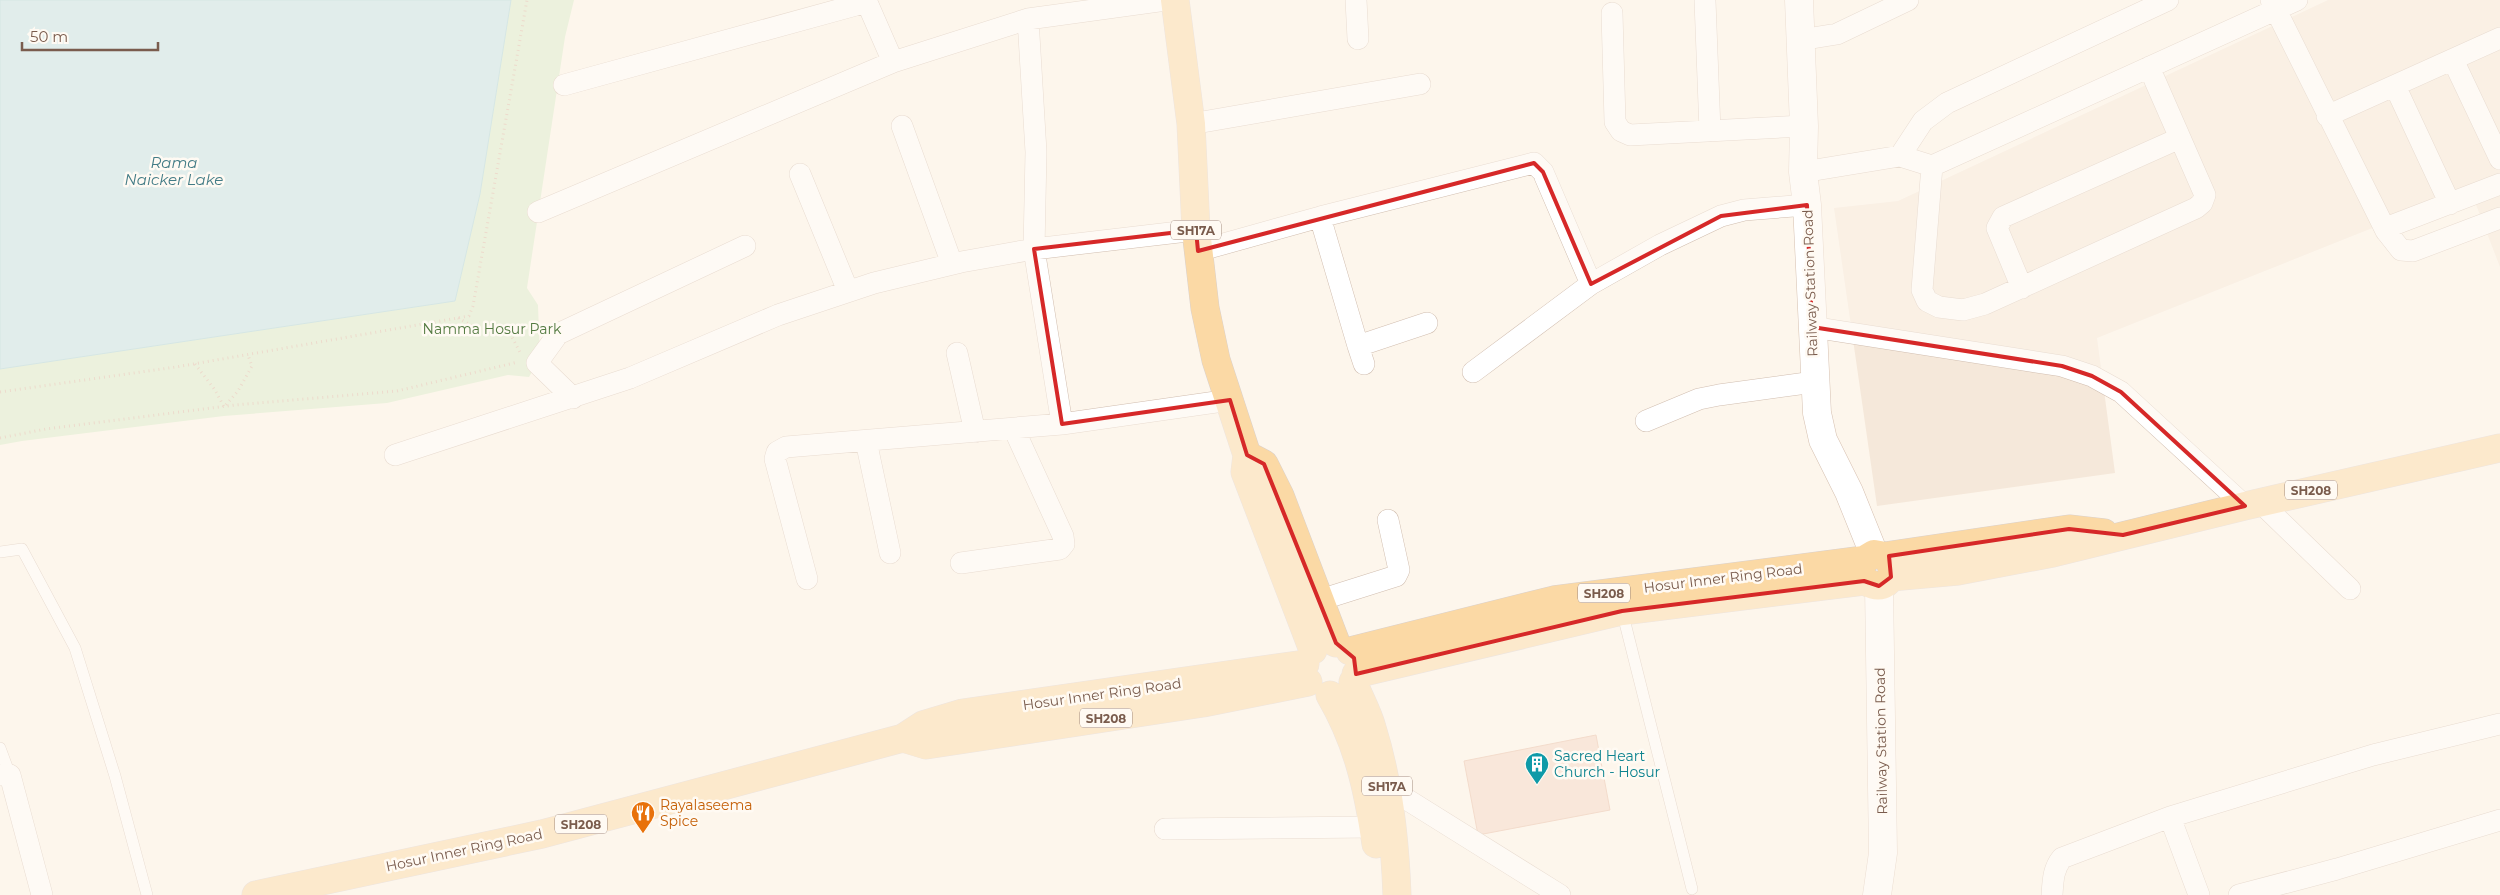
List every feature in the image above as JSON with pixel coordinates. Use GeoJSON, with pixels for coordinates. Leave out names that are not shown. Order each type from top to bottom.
{"type":"FeatureCollection","features":[{"type":"Feature","properties":{"kind":"main road","name":"SH17A"},"geometry":{"type":"LineString","coordinates":[[1175,0],[1191,124],[1197,240],[1210,337],[1248,455],[1245,472],[1331,668],[1372,727],[1387,787],[1396,859],[1397,895]]}},
{"type":"Feature","properties":{"kind":"main road","name":"Railway Station Road"},"geometry":{"type":"LineString","coordinates":[[1799,0],[1804,126],[1803,172],[1807,205],[1816,413],[1823,440],[1850,492],[1876,569],[1883,853],[1877,895]]}},
{"type":"Feature","properties":{"kind":"main road","name":"Hosur Inner Ring Road"},"geometry":{"type":"LineString","coordinates":[[1331,668],[1554,600],[1876,569],[1977,567],[2052,553],[2253,504],[2500,448]]}},
{"type":"Feature","properties":{"kind":"main road","name":"SH17A"},"geometry":{"type":"LineString","coordinates":[[1248,455],[1264,464],[1280,496],[1320,600],[1331,668],[1361,766],[1373,827],[1380,895]]}},
{"type":"Feature","properties":{"kind":"main road","name":"Hosur Inner Ring Road"},"geometry":{"type":"LineString","coordinates":[[256,895],[542,834],[903,738],[923,725],[963,714],[1331,668],[1622,611],[1876,569]]}},
{"type":"Feature","properties":{"kind":"street"},"geometry":{"type":"LineString","coordinates":[[538,212],[893,62],[1028,19],[1166,0]]}},
{"type":"Feature","properties":{"kind":"street"},"geometry":{"type":"LineString","coordinates":[[1356,0],[1358,39]]}},
{"type":"Feature","properties":{"kind":"street"},"geometry":{"type":"LineString","coordinates":[[1800,40],[1837,34],[1908,0]]}},
{"type":"Feature","properties":{"kind":"street"},"geometry":{"type":"LineString","coordinates":[[1900,156],[1923,121],[1947,103],[2125,9],[2168,0]]}},
{"type":"Feature","properties":{"kind":"street"},"geometry":{"type":"LineString","coordinates":[[1803,172],[1900,156],[1932,166],[2149,67],[2273,5],[2297,0]]}},
{"type":"Feature","properties":{"kind":"street"},"geometry":{"type":"LineString","coordinates":[[564,84],[866,1],[893,62]]}},
{"type":"Feature","properties":{"kind":"street"},"geometry":{"type":"LineString","coordinates":[[1705,1],[1710,131]]}},
{"type":"Feature","properties":{"kind":"street"},"geometry":{"type":"LineString","coordinates":[[2273,5],[2386,231],[2401,250],[2413,251],[2500,218]]}},
{"type":"Feature","properties":{"kind":"street"},"geometry":{"type":"LineString","coordinates":[[1612,13],[1615,122],[1620,131],[1630,134],[1804,126]]}},
{"type":"Feature","properties":{"kind":"street"},"geometry":{"type":"LineString","coordinates":[[1028,19],[1036,152],[1034,249],[1062,424]]}},
{"type":"Feature","properties":{"kind":"street"},"geometry":{"type":"LineString","coordinates":[[2327,116],[2500,38]]}},
{"type":"Feature","properties":{"kind":"street"},"geometry":{"type":"LineString","coordinates":[[2453,60],[2500,159]]}},
{"type":"Feature","properties":{"kind":"street"},"geometry":{"type":"LineString","coordinates":[[1932,166],[1922,290],[1927,301],[1939,307],[1963,310],[1985,304],[2022,288],[2196,208],[2202,203],[2205,195],[2149,67]]}},
{"type":"Feature","properties":{"kind":"street"},"geometry":{"type":"LineString","coordinates":[[1191,124],[1420,84]]}},
{"type":"Feature","properties":{"kind":"street"},"geometry":{"type":"LineString","coordinates":[[2395,86],[2450,204]]}},
{"type":"Feature","properties":{"kind":"street"},"geometry":{"type":"LineString","coordinates":[[902,126],[952,264]]}},
{"type":"Feature","properties":{"kind":"street"},"geometry":{"type":"LineString","coordinates":[[2022,288],[1997,228],[2003,217],[2180,138]]}},
{"type":"Feature","properties":{"kind":"street"},"geometry":{"type":"LineString","coordinates":[[395,455],[630,378],[778,315],[874,283],[952,264],[1034,249],[1197,240],[1320,217],[1534,163],[1543,172],[1591,284]]}},
{"type":"Feature","properties":{"kind":"street"},"geometry":{"type":"LineString","coordinates":[[800,174],[848,291]]}},
{"type":"Feature","properties":{"kind":"street"},"geometry":{"type":"LineString","coordinates":[[2386,231],[2388,227],[2500,184]]}},
{"type":"Feature","properties":{"kind":"street"},"geometry":{"type":"LineString","coordinates":[[1474,372],[1591,284],[1660,245],[1721,216],[1744,210],[1807,205]]}},
{"type":"Feature","properties":{"kind":"street"},"geometry":{"type":"LineString","coordinates":[[1320,217],[1361,355],[1427,323]]}},
{"type":"Feature","properties":{"kind":"street"},"geometry":{"type":"LineString","coordinates":[[573,398],[537,363],[558,334],[745,246]]}},
{"type":"Feature","properties":{"kind":"street"},"geometry":{"type":"LineString","coordinates":[[1812,327],[2062,366],[2092,376],[2121,392],[2350,589]]}},
{"type":"Feature","properties":{"kind":"street"},"geometry":{"type":"LineString","coordinates":[[957,353],[974,432]]}},
{"type":"Feature","properties":{"kind":"street"},"geometry":{"type":"LineString","coordinates":[[1646,420],[1719,394],[1753,388],[1814,382]]}},
{"type":"Feature","properties":{"kind":"street"},"geometry":{"type":"LineString","coordinates":[[806,579],[775,459],[777,452],[786,447],[1062,424],[1230,400]]}},
{"type":"Feature","properties":{"kind":"street"},"geometry":{"type":"LineString","coordinates":[[960,563],[1060,549],[1064,544],[1063,536],[1014,428]]}},
{"type":"Feature","properties":{"kind":"street"},"geometry":{"type":"LineString","coordinates":[[866,441],[890,553]]}},
{"type":"Feature","properties":{"kind":"street"},"geometry":{"type":"LineString","coordinates":[[1320,600],[1396,576],[1399,570],[1388,520]]}},
{"type":"Feature","properties":{"kind":"street"},"geometry":{"type":"LineString","coordinates":[[2052,895],[2056,865],[2062,858],[2170,817],[2372,755],[2500,724]]}},
{"type":"Feature","properties":{"kind":"street"},"geometry":{"type":"LineString","coordinates":[[5,775],[42,895]]}},
{"type":"Feature","properties":{"kind":"street"},"geometry":{"type":"LineString","coordinates":[[1387,787],[1560,895]]}},
{"type":"Feature","properties":{"kind":"street"},"geometry":{"type":"LineString","coordinates":[[2170,817],[2199,895]]}},
{"type":"Feature","properties":{"kind":"street"},"geometry":{"type":"LineString","coordinates":[[2239,895],[2337,869],[2500,820]]}},
{"type":"Feature","properties":{"kind":"street"},"geometry":{"type":"LineString","coordinates":[[1165,829],[1373,827]]}},
{"type":"Feature","properties":{"kind":"lane"},"geometry":{"type":"LineString","coordinates":[[0,552],[22,549],[75,648],[115,776],[148,895]]}},
{"type":"Feature","properties":{"kind":"lane"},"geometry":{"type":"LineString","coordinates":[[1622,611],[1692,889]]}},
{"type":"Feature","properties":{"kind":"lane"},"geometry":{"type":"LineString","coordinates":[[0,748],[5,775]]}},
{"type":"Feature","properties":{"kind":"path"},"geometry":{"type":"LineString","coordinates":[[0,392],[195,364],[469,316],[473,306],[527,0]]}},
{"type":"Feature","properties":{"kind":"path"},"geometry":{"type":"LineString","coordinates":[[0,438],[46,429],[224,407],[397,391],[524,360],[506,326],[482,331],[458,318]]}},
{"type":"Feature","properties":{"kind":"path"},"geometry":{"type":"LineString","coordinates":[[224,407],[238,392],[252,366],[248,355]]}},
{"type":"Feature","properties":{"kind":"path"},"geometry":{"type":"LineString","coordinates":[[195,364],[216,390],[224,407]]}},
{"type":"Feature","properties":{"kind":"highlighted area"},"geometry":{"type":"Polygon","coordinates":[[[1534,163],[1543,172],[1591,284],[1721,216],[1807,205],[1812,327],[2062,366],[2092,376],[2121,392],[2245,506],[2123,535],[2069,529],[1889,556],[1891,577],[1879,586],[1864,581],[1622,611],[1356,674],[1354,658],[1336,643],[1264,464],[1247,455],[1230,400],[1062,424],[1034,249],[1196,230],[1198,251],[1534,163]]]}},
{"type":"Feature","properties":{"kind":"shaded area"},"geometry":{"type":"Polygon","coordinates":[[[2328,0],[2500,0],[2500,267],[2470,189],[2097,338],[2115,473],[1877,506],[1834,208],[1898,201],[2328,0]]]}},
{"type":"Feature","properties":{"kind":"green space","name":"Namma Hosur Park"},"geometry":{"type":"Polygon","coordinates":[[[511,0],[574,0],[565,37],[527,288],[538,305],[540,358],[529,377],[508,375],[387,403],[224,416],[0,445],[0,369],[455,301],[480,194],[511,0]]]}},
{"type":"Feature","properties":{"kind":"water","name":"Rama Naicker Lake"},"geometry":{"type":"Polygon","coordinates":[[[0,0],[511,0],[480,194],[455,301],[0,369],[0,0]]]}},
{"type":"Feature","properties":{"kind":"building","name":"Sacred Heart Church - Hosur"},"geometry":{"type":"Polygon","coordinates":[[[1596,735],[1610,810],[1478,835],[1464,761],[1596,735]]]}},
{"type":"Feature","properties":{"kind":"place","name":"Sacred Heart Church - Hosur"},"geometry":{"type":"Point","coordinates":[1537,785]}},
{"type":"Feature","properties":{"kind":"place","name":"Rayalaseema Spice"},"geometry":{"type":"Point","coordinates":[643,834]}}]}
